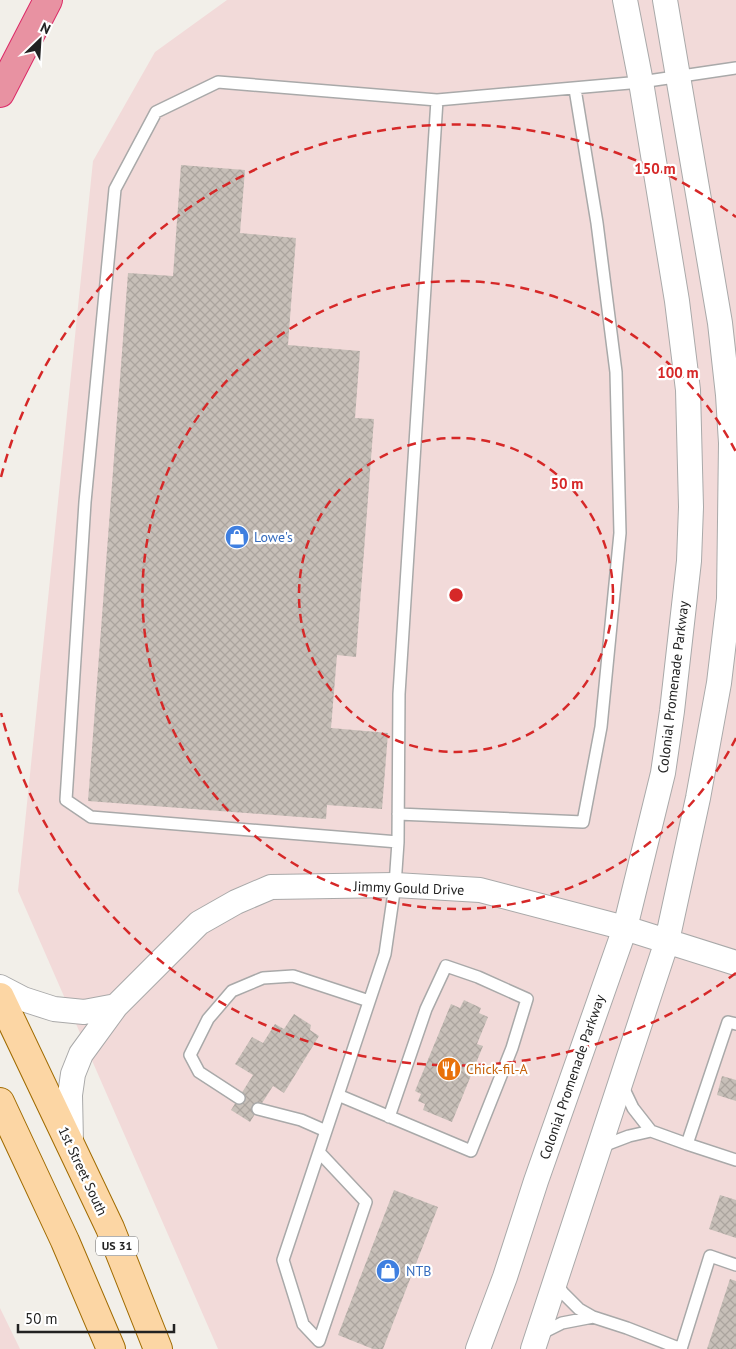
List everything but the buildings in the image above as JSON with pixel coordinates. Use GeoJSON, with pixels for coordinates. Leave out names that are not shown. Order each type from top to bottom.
{"type":"FeatureCollection","features":[{"type":"Feature","properties":{"kind":"highway"},"geometry":{"type":"LineString","coordinates":[[0,93],[48,0]]}},
{"type":"Feature","properties":{"kind":"main road","name":"1st Street South"},"geometry":{"type":"LineString","coordinates":[[0,997],[110,1228],[158,1349]]}},
{"type":"Feature","properties":{"kind":"main road"},"geometry":{"type":"LineString","coordinates":[[0,1102],[66,1241],[111,1349]]}},
{"type":"Feature","properties":{"kind":"street","name":"Colonial Promenade Parkway"},"geometry":{"type":"LineString","coordinates":[[478,1349],[505,1277],[536,1181],[624,928],[663,773],[672,710],[688,561],[691,507],[688,390],[677,300],[641,82],[625,0]]}},
{"type":"Feature","properties":{"kind":"street"},"geometry":{"type":"LineString","coordinates":[[536,1342],[667,941],[698,798],[719,683],[729,599],[731,433],[720,323],[664,0]]}},
{"type":"Feature","properties":{"kind":"street","name":"Jimmy Gould Drive"},"geometry":{"type":"LineString","coordinates":[[71,1145],[70,1095],[73,1074],[81,1054],[116,1006],[199,922],[236,902],[272,887],[395,885],[480,890],[624,928],[736,963]]}},
{"type":"Feature","properties":{"kind":"street"},"geometry":{"type":"LineString","coordinates":[[0,987],[23,999],[54,1009],[84,1012],[116,1006]]}},
{"type":"Feature","properties":{"kind":"lane"},"geometry":{"type":"LineString","coordinates":[[398,842],[91,817],[66,800],[85,502],[115,189],[156,112],[218,82],[437,100],[641,82],[736,68]]}},
{"type":"Feature","properties":{"kind":"lane"},"geometry":{"type":"LineString","coordinates":[[398,814],[583,822],[601,727],[620,533],[616,372],[597,223],[575,89]]}},
{"type":"Feature","properties":{"kind":"lane"},"geometry":{"type":"LineString","coordinates":[[318,1152],[366,1202],[319,1341],[303,1324],[283,1260],[318,1152],[385,954],[395,885],[398,842],[399,694],[437,100]]}},
{"type":"Feature","properties":{"kind":"lane"},"geometry":{"type":"LineString","coordinates":[[338,1095],[389,1117],[471,1151],[512,1048],[527,999],[478,977],[446,966],[426,1009],[389,1117]]}},
{"type":"Feature","properties":{"kind":"lane"},"geometry":{"type":"LineString","coordinates":[[238,1098],[199,1072],[190,1055],[208,1019],[232,991],[262,978],[293,976],[369,1001]]}},
{"type":"Feature","properties":{"kind":"lane"},"geometry":{"type":"LineString","coordinates":[[687,1144],[728,1022],[736,1024]]}},
{"type":"Feature","properties":{"kind":"lane"},"geometry":{"type":"LineString","coordinates":[[621,1082],[633,1108],[651,1131],[736,1160]]}},
{"type":"Feature","properties":{"kind":"lane"},"geometry":{"type":"LineString","coordinates":[[258,1110],[301,1120],[326,1132]]}},
{"type":"Feature","properties":{"kind":"lane"},"geometry":{"type":"LineString","coordinates":[[600,1147],[629,1136],[651,1131]]}},
{"type":"Feature","properties":{"kind":"lane"},"geometry":{"type":"LineString","coordinates":[[556,1283],[563,1293],[593,1317],[681,1349],[710,1256],[736,1265]]}},
{"type":"Feature","properties":{"kind":"lane"},"geometry":{"type":"LineString","coordinates":[[536,1342],[562,1323],[593,1317]]}},
{"type":"Feature","properties":{"kind":"shaded area"},"geometry":{"type":"Polygon","coordinates":[[[227,0],[736,0],[736,1349],[218,1349],[18,891],[93,161],[155,52],[227,0]]]}},
{"type":"Feature","properties":{"kind":"shaded area"},"geometry":{"type":"Polygon","coordinates":[[[0,1308],[20,1349],[0,1349],[0,1308]]]}},
{"type":"Feature","properties":{"kind":"place","name":"Lowe's"},"geometry":{"type":"Point","coordinates":[237,537]}},
{"type":"Feature","properties":{"kind":"place","name":"Chick-fil-A"},"geometry":{"type":"Point","coordinates":[449,1069]}},
{"type":"Feature","properties":{"kind":"place","name":"NTB"},"geometry":{"type":"Point","coordinates":[388,1271]}}]}
